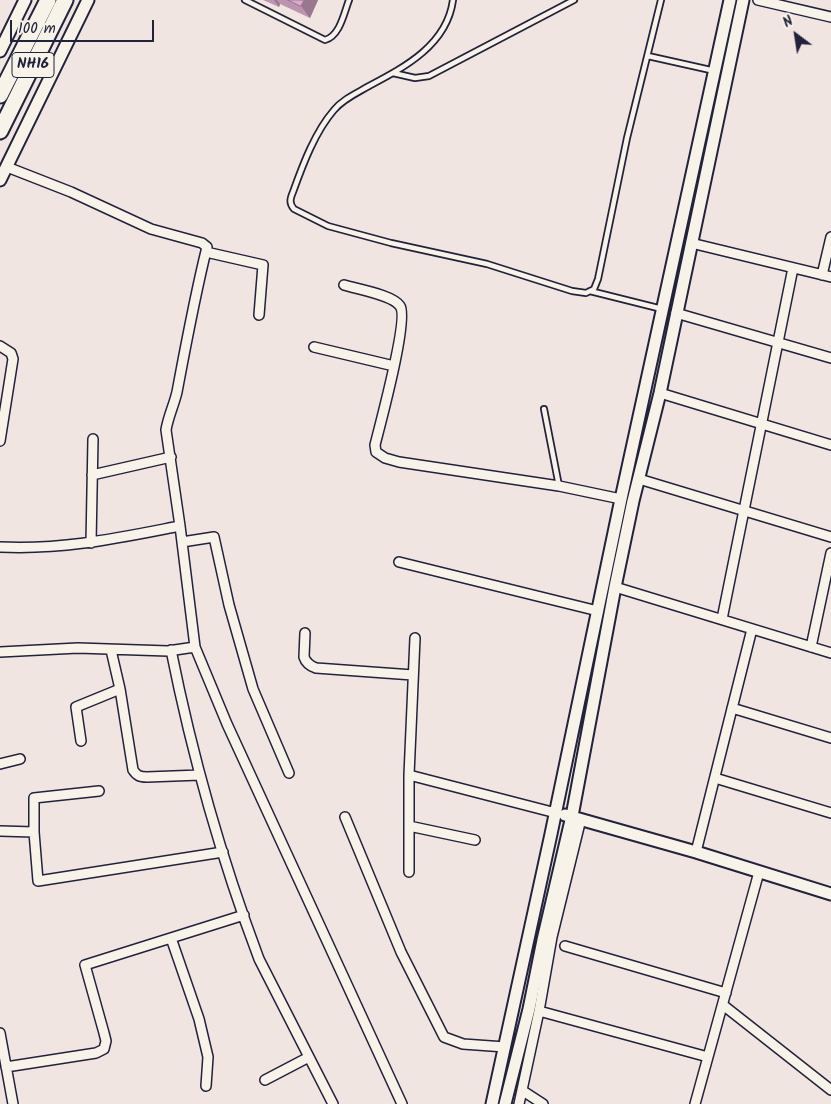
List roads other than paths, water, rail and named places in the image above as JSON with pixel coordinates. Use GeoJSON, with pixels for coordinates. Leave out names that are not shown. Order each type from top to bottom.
{"type":"FeatureCollection","features":[{"type":"Feature","properties":{"kind":"highway","name":"NH16"},"geometry":{"type":"LineString","coordinates":[[0,95],[48,0]]}},
{"type":"Feature","properties":{"kind":"highway","name":"NH16"},"geometry":{"type":"LineString","coordinates":[[0,131],[65,0]]}},
{"type":"Feature","properties":{"kind":"street"},"geometry":{"type":"LineString","coordinates":[[0,51],[25,0]]}},
{"type":"Feature","properties":{"kind":"street"},"geometry":{"type":"LineString","coordinates":[[0,180],[88,0]]}},
{"type":"Feature","properties":{"kind":"street"},"geometry":{"type":"LineString","coordinates":[[492,1104],[556,813],[621,498],[730,0]]}},
{"type":"Feature","properties":{"kind":"street"},"geometry":{"type":"LineString","coordinates":[[519,1104],[576,818],[615,587],[660,393],[743,0]]}},
{"type":"Feature","properties":{"kind":"street"},"geometry":{"type":"LineString","coordinates":[[758,0],[831,17]]}},
{"type":"Feature","properties":{"kind":"street"},"geometry":{"type":"LineString","coordinates":[[7,167],[71,192],[151,229],[202,243],[207,247],[191,315],[174,406],[167,421],[166,430],[195,647],[227,724],[402,1104]]}},
{"type":"Feature","properties":{"kind":"street"},"geometry":{"type":"LineString","coordinates":[[691,243],[827,276],[831,237]]}},
{"type":"Feature","properties":{"kind":"street"},"geometry":{"type":"LineString","coordinates":[[206,252],[263,266],[259,315]]}},
{"type":"Feature","properties":{"kind":"street"},"geometry":{"type":"LineString","coordinates":[[722,619],[793,268]]}},
{"type":"Feature","properties":{"kind":"street"},"geometry":{"type":"LineString","coordinates":[[344,285],[388,298],[400,305],[402,310],[403,318],[394,366],[375,445],[376,452],[385,458],[399,462],[559,486],[621,498]]}},
{"type":"Feature","properties":{"kind":"street"},"geometry":{"type":"LineString","coordinates":[[676,313],[831,358]]}},
{"type":"Feature","properties":{"kind":"street"},"geometry":{"type":"LineString","coordinates":[[0,346],[11,353],[13,359],[0,441]]}},
{"type":"Feature","properties":{"kind":"street"},"geometry":{"type":"LineString","coordinates":[[314,347],[394,366]]}},
{"type":"Feature","properties":{"kind":"street"},"geometry":{"type":"LineString","coordinates":[[660,393],[831,445]]}},
{"type":"Feature","properties":{"kind":"street"},"geometry":{"type":"LineString","coordinates":[[91,543],[93,439]]}},
{"type":"Feature","properties":{"kind":"street"},"geometry":{"type":"LineString","coordinates":[[92,476],[171,457]]}},
{"type":"Feature","properties":{"kind":"street"},"geometry":{"type":"LineString","coordinates":[[639,479],[831,537]]}},
{"type":"Feature","properties":{"kind":"street"},"geometry":{"type":"LineString","coordinates":[[0,547],[23,548],[91,543],[180,526]]}},
{"type":"Feature","properties":{"kind":"street"},"geometry":{"type":"LineString","coordinates":[[182,542],[214,537],[229,605],[252,689],[289,773]]}},
{"type":"Feature","properties":{"kind":"street"},"geometry":{"type":"LineString","coordinates":[[811,647],[831,553]]}},
{"type":"Feature","properties":{"kind":"street"},"geometry":{"type":"LineString","coordinates":[[399,562],[598,611]]}},
{"type":"Feature","properties":{"kind":"street"},"geometry":{"type":"LineString","coordinates":[[615,587],[831,653]]}},
{"type":"Feature","properties":{"kind":"street"},"geometry":{"type":"LineString","coordinates":[[696,852],[752,629]]}},
{"type":"Feature","properties":{"kind":"street"},"geometry":{"type":"LineString","coordinates":[[305,633],[304,657],[311,666],[327,669],[413,675]]}},
{"type":"Feature","properties":{"kind":"street"},"geometry":{"type":"LineString","coordinates":[[409,872],[409,774],[415,638]]}},
{"type":"Feature","properties":{"kind":"street"},"geometry":{"type":"LineString","coordinates":[[0,652],[78,648],[170,650],[195,647]]}},
{"type":"Feature","properties":{"kind":"street"},"geometry":{"type":"LineString","coordinates":[[111,650],[120,689],[133,770],[140,777],[200,776]]}},
{"type":"Feature","properties":{"kind":"street"},"geometry":{"type":"LineString","coordinates":[[170,650],[200,776],[259,959],[333,1104]]}},
{"type":"Feature","properties":{"kind":"street"},"geometry":{"type":"LineString","coordinates":[[81,741],[76,707],[120,689]]}},
{"type":"Feature","properties":{"kind":"street"},"geometry":{"type":"LineString","coordinates":[[732,708],[831,738]]}},
{"type":"Feature","properties":{"kind":"street"},"geometry":{"type":"LineString","coordinates":[[0,764],[20,759]]}},
{"type":"Feature","properties":{"kind":"street"},"geometry":{"type":"LineString","coordinates":[[409,774],[696,852],[831,894]]}},
{"type":"Feature","properties":{"kind":"street"},"geometry":{"type":"LineString","coordinates":[[715,778],[831,813]]}},
{"type":"Feature","properties":{"kind":"street"},"geometry":{"type":"LineString","coordinates":[[99,791],[34,798],[34,832],[38,881],[223,852]]}},
{"type":"Feature","properties":{"kind":"street"},"geometry":{"type":"LineString","coordinates":[[345,818],[401,952],[444,1037],[463,1044],[505,1047]]}},
{"type":"Feature","properties":{"kind":"street"},"geometry":{"type":"LineString","coordinates":[[504,1104],[529,1009],[543,940],[576,818]]}},
{"type":"Feature","properties":{"kind":"street"},"geometry":{"type":"LineString","coordinates":[[409,826],[475,840]]}},
{"type":"Feature","properties":{"kind":"street"},"geometry":{"type":"LineString","coordinates":[[0,831],[34,832]]}},
{"type":"Feature","properties":{"kind":"street"},"geometry":{"type":"LineString","coordinates":[[698,1102],[708,1057],[759,872]]}},
{"type":"Feature","properties":{"kind":"street"},"geometry":{"type":"LineString","coordinates":[[6,1067],[101,1051],[106,1045],[85,965],[244,916]]}},
{"type":"Feature","properties":{"kind":"street"},"geometry":{"type":"LineString","coordinates":[[171,938],[199,1019],[208,1057],[206,1086]]}},
{"type":"Feature","properties":{"kind":"street"},"geometry":{"type":"LineString","coordinates":[[565,946],[726,993]]}},
{"type":"Feature","properties":{"kind":"street"},"geometry":{"type":"LineString","coordinates":[[722,1005],[831,1090]]}},
{"type":"Feature","properties":{"kind":"street"},"geometry":{"type":"LineString","coordinates":[[539,1011],[708,1057]]}},
{"type":"Feature","properties":{"kind":"street"},"geometry":{"type":"LineString","coordinates":[[0,1032],[13,1104]]}},
{"type":"Feature","properties":{"kind":"street"},"geometry":{"type":"LineString","coordinates":[[265,1080],[309,1057]]}},
{"type":"Feature","properties":{"kind":"street"},"geometry":{"type":"LineString","coordinates":[[523,1090],[543,1104]]}},
{"type":"Feature","properties":{"kind":"lane"},"geometry":{"type":"LineString","coordinates":[[245,0],[325,40],[333,36],[338,30],[348,0]]}},
{"type":"Feature","properties":{"kind":"lane"},"geometry":{"type":"LineString","coordinates":[[453,0],[451,14],[444,29],[423,53],[393,73],[350,96],[334,110],[316,137],[297,180],[290,200],[291,206],[328,226],[391,243],[487,264],[572,291],[586,293],[594,289],[598,279],[627,138],[661,0]]}},
{"type":"Feature","properties":{"kind":"lane"},"geometry":{"type":"LineString","coordinates":[[393,73],[414,78],[430,76],[574,0]]}},
{"type":"Feature","properties":{"kind":"lane"},"geometry":{"type":"LineString","coordinates":[[648,56],[715,71]]}},
{"type":"Feature","properties":{"kind":"lane"},"geometry":{"type":"LineString","coordinates":[[590,291],[663,309]]}},
{"type":"Feature","properties":{"kind":"lane"},"geometry":{"type":"LineString","coordinates":[[544,409],[559,486]]}}]}
